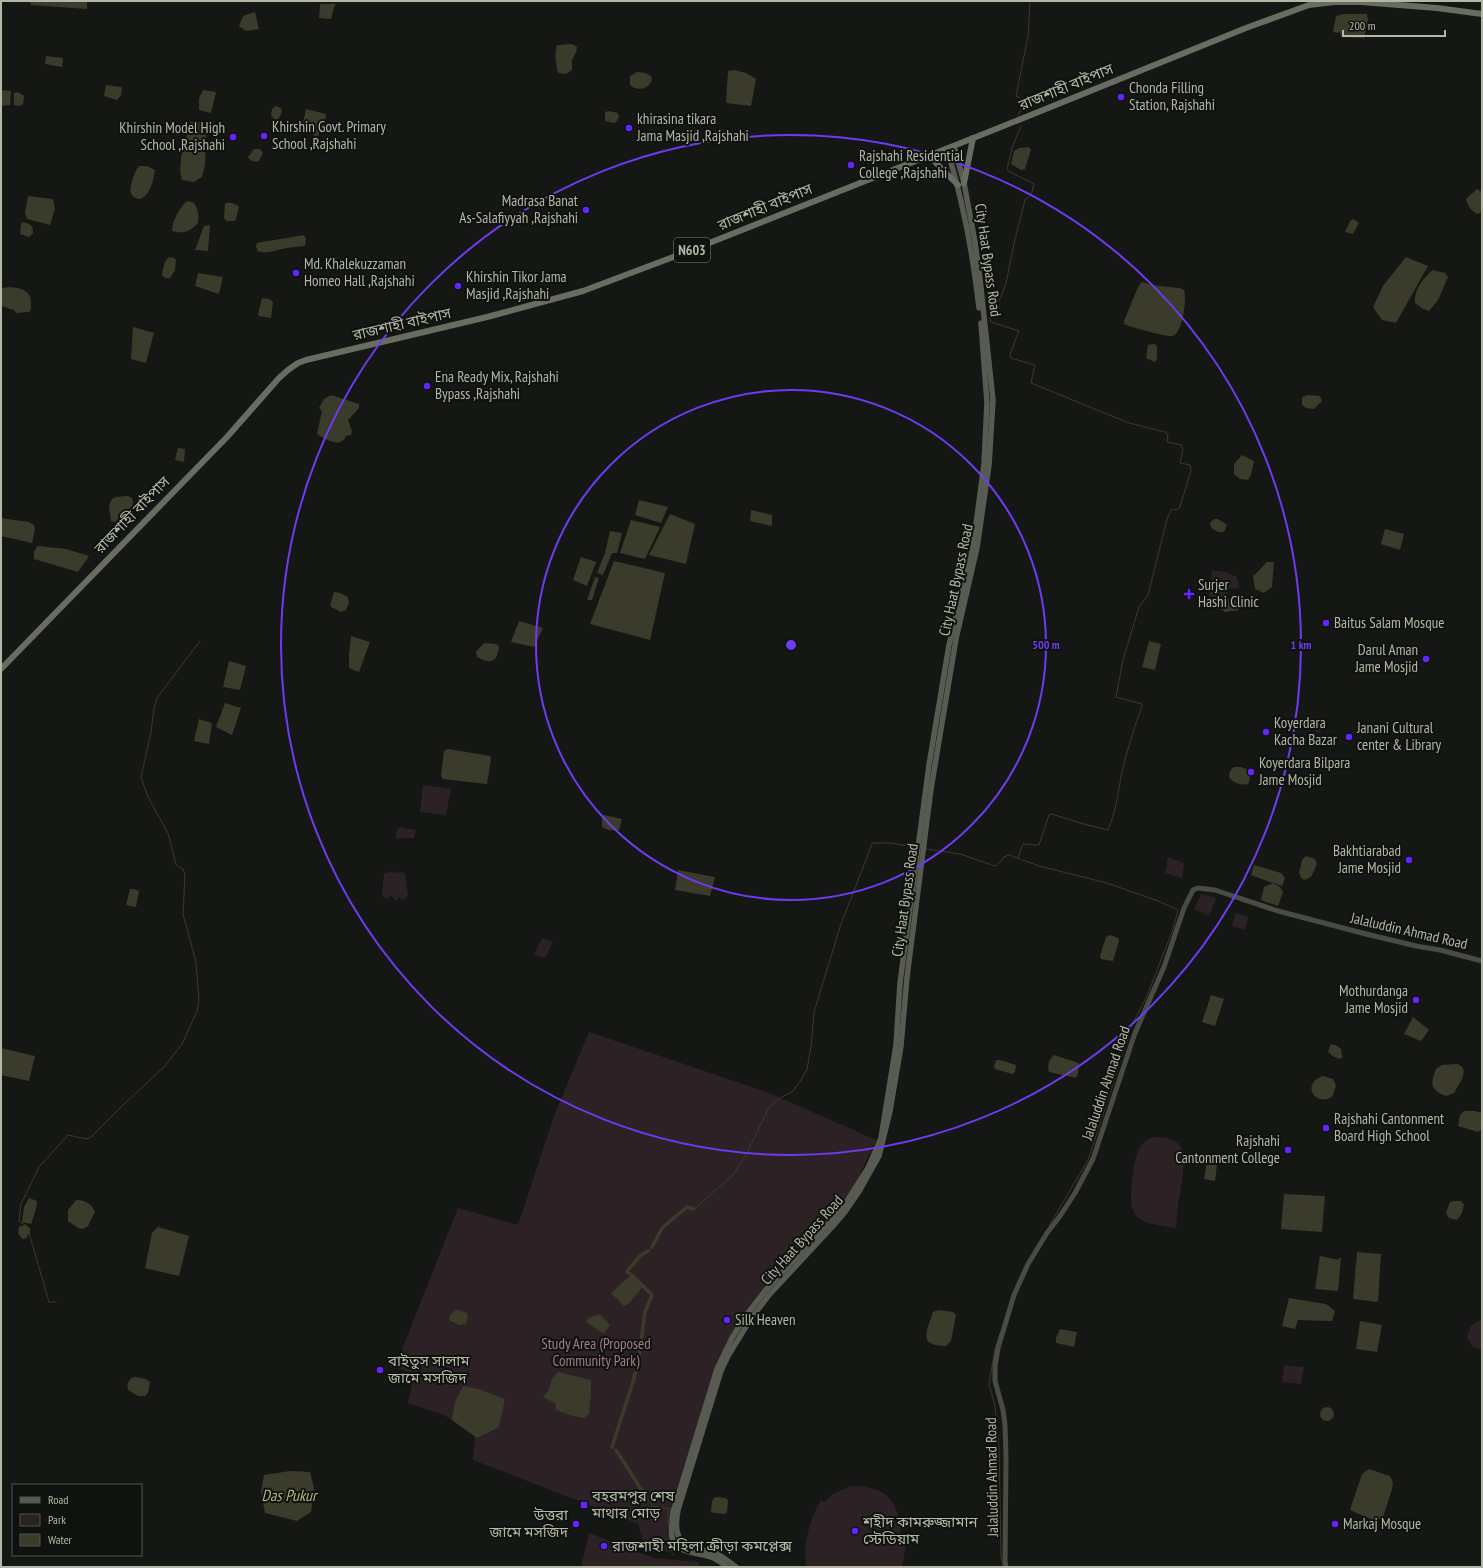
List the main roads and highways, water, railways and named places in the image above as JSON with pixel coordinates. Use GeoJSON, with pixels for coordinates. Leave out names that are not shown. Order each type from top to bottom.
{"type":"FeatureCollection","features":[{"type":"Feature","properties":{"kind":"highway","name":"রাজশাহী বাইপাস"},"geometry":{"type":"LineString","coordinates":[[1,669],[227,437],[279,378],[298,363],[488,317],[583,291],[684,254],[1246,28],[1309,5],[1334,2],[1361,2],[1437,8],[1482,14]]}},
{"type":"Feature","properties":{"kind":"highway"},"geometry":{"type":"LineString","coordinates":[[929,156],[961,184],[974,138]]}},
{"type":"Feature","properties":{"kind":"main road","name":"City Haat Bypass Road"},"geometry":{"type":"LineString","coordinates":[[727,1567],[712,1557],[689,1553],[681,1549],[672,1536],[673,1512],[717,1370],[732,1338],[745,1317],[765,1291],[842,1209],[856,1188],[874,1155],[880,1138],[886,1110],[896,1045],[900,983],[929,765],[949,645],[972,547],[984,464],[987,402],[980,318],[970,242],[954,146]]}},
{"type":"Feature","properties":{"kind":"main road","name":"City Haat Bypass Road"},"geometry":{"type":"LineString","coordinates":[[736,1567],[716,1553],[691,1547],[683,1543],[679,1539],[676,1532],[678,1510],[721,1371],[737,1341],[766,1298],[845,1212],[860,1190],[878,1156],[887,1129],[901,1046],[907,977],[931,789],[956,639],[977,548],[989,465],[993,400],[975,242],[961,184],[947,149]]}},
{"type":"Feature","properties":{"kind":"water"},"geometry":{"type":"Polygon","coordinates":[[[30,1],[87,1],[87,9],[31,5],[30,1]]]}},
{"type":"Feature","properties":{"kind":"water"},"geometry":{"type":"Polygon","coordinates":[[[333,3],[336,5],[334,7],[331,19],[319,18],[320,4],[333,3]]]}},
{"type":"Feature","properties":{"kind":"water"},"geometry":{"type":"Polygon","coordinates":[[[255,12],[259,29],[246,31],[239,26],[243,16],[255,12]]]}},
{"type":"Feature","properties":{"kind":"water"},"geometry":{"type":"Polygon","coordinates":[[[1344,14],[1367,14],[1368,20],[1364,38],[1343,37],[1341,36],[1340,32],[1336,33],[1333,31],[1336,16],[1344,14]]]}},
{"type":"Feature","properties":{"kind":"water"},"geometry":{"type":"Polygon","coordinates":[[[571,44],[577,47],[572,60],[572,70],[566,74],[558,73],[555,56],[557,45],[571,44]]]}},
{"type":"Feature","properties":{"kind":"water"},"geometry":{"type":"Polygon","coordinates":[[[46,56],[63,58],[62,67],[45,64],[46,56]]]}},
{"type":"Feature","properties":{"kind":"water"},"geometry":{"type":"Polygon","coordinates":[[[734,70],[746,73],[756,79],[751,106],[726,103],[728,71],[734,70]]]}},
{"type":"Feature","properties":{"kind":"water"},"geometry":{"type":"Polygon","coordinates":[[[637,72],[645,73],[651,76],[652,80],[648,86],[639,89],[630,85],[630,76],[637,72]]]}},
{"type":"Feature","properties":{"kind":"water"},"geometry":{"type":"Polygon","coordinates":[[[106,85],[122,87],[121,95],[117,100],[104,96],[106,85]]]}},
{"type":"Feature","properties":{"kind":"water"},"geometry":{"type":"Polygon","coordinates":[[[1,90],[11,91],[10,105],[1,106],[1,90]]]}},
{"type":"Feature","properties":{"kind":"water"},"geometry":{"type":"Polygon","coordinates":[[[203,90],[216,92],[211,113],[199,110],[199,98],[203,90]]]}},
{"type":"Feature","properties":{"kind":"water"},"geometry":{"type":"Polygon","coordinates":[[[18,92],[24,96],[23,104],[20,106],[14,105],[14,93],[18,92]]]}},
{"type":"Feature","properties":{"kind":"water"},"geometry":{"type":"Polygon","coordinates":[[[276,106],[281,108],[282,112],[279,118],[275,121],[271,115],[272,109],[276,106]]]}},
{"type":"Feature","properties":{"kind":"water"},"geometry":{"type":"Polygon","coordinates":[[[306,109],[326,114],[324,130],[320,131],[318,136],[313,135],[313,132],[302,127],[306,109]]]}},
{"type":"Feature","properties":{"kind":"water"},"geometry":{"type":"Polygon","coordinates":[[[609,111],[618,113],[619,117],[614,123],[605,121],[605,112],[609,111]]]}},
{"type":"Feature","properties":{"kind":"water"},"geometry":{"type":"Polygon","coordinates":[[[190,122],[207,124],[205,165],[202,177],[194,182],[182,180],[180,171],[181,158],[190,122]]]}},
{"type":"Feature","properties":{"kind":"water"},"geometry":{"type":"Polygon","coordinates":[[[1029,147],[1031,150],[1025,169],[1021,170],[1011,164],[1014,151],[1019,148],[1029,147]]]}},
{"type":"Feature","properties":{"kind":"water"},"geometry":{"type":"Polygon","coordinates":[[[254,149],[260,149],[263,153],[259,161],[256,162],[250,160],[248,157],[254,149]]]}},
{"type":"Feature","properties":{"kind":"water"},"geometry":{"type":"Polygon","coordinates":[[[139,166],[147,166],[155,170],[149,190],[141,199],[134,197],[131,190],[133,179],[139,166]]]}},
{"type":"Feature","properties":{"kind":"water"},"geometry":{"type":"Polygon","coordinates":[[[1477,189],[1482,192],[1482,211],[1478,214],[1473,212],[1466,199],[1477,189]]]}},
{"type":"Feature","properties":{"kind":"water"},"geometry":{"type":"Polygon","coordinates":[[[28,196],[53,199],[55,209],[50,225],[27,219],[25,212],[28,196]]]}},
{"type":"Feature","properties":{"kind":"water"},"geometry":{"type":"Polygon","coordinates":[[[189,201],[194,203],[198,215],[198,223],[186,232],[172,231],[173,223],[178,212],[186,202],[189,201]]]}},
{"type":"Feature","properties":{"kind":"water"},"geometry":{"type":"Polygon","coordinates":[[[232,203],[239,206],[236,219],[234,221],[227,221],[224,218],[225,204],[232,203]]]}},
{"type":"Feature","properties":{"kind":"water"},"geometry":{"type":"Polygon","coordinates":[[[1353,219],[1359,223],[1353,234],[1345,232],[1350,221],[1353,219]]]}},
{"type":"Feature","properties":{"kind":"water"},"geometry":{"type":"Polygon","coordinates":[[[23,222],[32,227],[33,233],[29,237],[20,234],[21,224],[23,222]]]}},
{"type":"Feature","properties":{"kind":"water"},"geometry":{"type":"Polygon","coordinates":[[[210,225],[208,251],[195,250],[204,226],[210,225]]]}},
{"type":"Feature","properties":{"kind":"water"},"geometry":{"type":"Polygon","coordinates":[[[304,235],[306,239],[305,246],[267,252],[258,251],[256,247],[257,243],[304,235]]]}},
{"type":"Feature","properties":{"kind":"water"},"geometry":{"type":"Polygon","coordinates":[[[169,257],[176,260],[175,270],[170,278],[165,278],[162,275],[165,263],[169,257]]]}},
{"type":"Feature","properties":{"kind":"water"},"geometry":{"type":"Polygon","coordinates":[[[1406,257],[1428,266],[1396,323],[1382,320],[1373,307],[1383,286],[1406,257]]]}},
{"type":"Feature","properties":{"kind":"water"},"geometry":{"type":"Polygon","coordinates":[[[1433,270],[1445,273],[1448,277],[1438,300],[1429,311],[1423,309],[1415,303],[1415,298],[1417,289],[1426,276],[1433,270]]]}},
{"type":"Feature","properties":{"kind":"water"},"geometry":{"type":"Polygon","coordinates":[[[198,273],[223,277],[219,294],[195,286],[198,273]]]}},
{"type":"Feature","properties":{"kind":"water"},"geometry":{"type":"Polygon","coordinates":[[[1142,282],[1158,286],[1180,288],[1184,290],[1185,301],[1183,316],[1176,334],[1172,336],[1163,335],[1124,324],[1138,287],[1142,282]]]}},
{"type":"Feature","properties":{"kind":"water"},"geometry":{"type":"Polygon","coordinates":[[[10,287],[25,291],[30,298],[30,311],[16,313],[14,310],[1,306],[1,288],[10,287]]]}},
{"type":"Feature","properties":{"kind":"water"},"geometry":{"type":"Polygon","coordinates":[[[262,298],[269,299],[273,302],[271,318],[259,316],[258,314],[262,298]]]}},
{"type":"Feature","properties":{"kind":"water"},"geometry":{"type":"Polygon","coordinates":[[[133,327],[154,333],[146,363],[131,359],[133,327]]]}},
{"type":"Feature","properties":{"kind":"water"},"geometry":{"type":"Polygon","coordinates":[[[1154,344],[1157,346],[1157,359],[1155,362],[1146,358],[1148,345],[1154,344]]]}},
{"type":"Feature","properties":{"kind":"water"},"geometry":{"type":"Polygon","coordinates":[[[331,395],[359,404],[359,408],[348,420],[352,431],[351,435],[346,436],[339,442],[329,440],[317,434],[322,411],[319,408],[324,399],[331,395]]]}},
{"type":"Feature","properties":{"kind":"water"},"geometry":{"type":"Polygon","coordinates":[[[1308,395],[1320,396],[1322,401],[1314,409],[1306,408],[1302,405],[1302,397],[1308,395]]]}},
{"type":"Feature","properties":{"kind":"water"},"geometry":{"type":"Polygon","coordinates":[[[178,448],[185,449],[184,462],[175,460],[178,448]]]}},
{"type":"Feature","properties":{"kind":"water"},"geometry":{"type":"Polygon","coordinates":[[[1242,455],[1254,461],[1251,475],[1248,480],[1240,479],[1234,474],[1234,464],[1242,455]]]}},
{"type":"Feature","properties":{"kind":"water"},"geometry":{"type":"Polygon","coordinates":[[[128,496],[132,498],[133,505],[124,522],[117,523],[111,521],[109,506],[112,499],[116,497],[128,496]]]}},
{"type":"Feature","properties":{"kind":"water"},"geometry":{"type":"Polygon","coordinates":[[[639,500],[668,507],[661,523],[635,515],[639,500]]]}},
{"type":"Feature","properties":{"kind":"water"},"geometry":{"type":"Polygon","coordinates":[[[751,510],[772,515],[772,526],[750,521],[751,510]]]}},
{"type":"Feature","properties":{"kind":"water"},"geometry":{"type":"Polygon","coordinates":[[[670,514],[695,524],[686,564],[649,555],[670,514]]]}},
{"type":"Feature","properties":{"kind":"water"},"geometry":{"type":"Polygon","coordinates":[[[1,518],[29,522],[34,525],[35,529],[32,543],[1,536],[1,518]]]}},
{"type":"Feature","properties":{"kind":"water"},"geometry":{"type":"Polygon","coordinates":[[[1214,519],[1218,519],[1227,525],[1224,532],[1218,532],[1211,528],[1210,523],[1214,519]]]}},
{"type":"Feature","properties":{"kind":"water"},"geometry":{"type":"Polygon","coordinates":[[[631,520],[660,527],[645,559],[620,553],[631,520]]]}},
{"type":"Feature","properties":{"kind":"water"},"geometry":{"type":"Polygon","coordinates":[[[1385,529],[1404,534],[1400,550],[1381,544],[1385,529]]]}},
{"type":"Feature","properties":{"kind":"water"},"geometry":{"type":"Polygon","coordinates":[[[610,531],[622,533],[617,553],[612,553],[603,575],[597,573],[605,553],[610,531]]]}},
{"type":"Feature","properties":{"kind":"water"},"geometry":{"type":"Polygon","coordinates":[[[37,546],[66,549],[89,556],[78,572],[34,559],[34,552],[37,546]]]}},
{"type":"Feature","properties":{"kind":"water"},"geometry":{"type":"Polygon","coordinates":[[[581,557],[596,562],[587,586],[573,580],[581,557]]]}},
{"type":"Feature","properties":{"kind":"water"},"geometry":{"type":"Polygon","coordinates":[[[614,561],[665,573],[650,640],[590,624],[614,561]]]}},
{"type":"Feature","properties":{"kind":"water"},"geometry":{"type":"Polygon","coordinates":[[[1267,562],[1274,562],[1272,587],[1264,593],[1255,589],[1253,576],[1267,562]]]}},
{"type":"Feature","properties":{"kind":"water"},"geometry":{"type":"Polygon","coordinates":[[[595,577],[599,578],[592,600],[587,600],[595,577]]]}},
{"type":"Feature","properties":{"kind":"water"},"geometry":{"type":"Polygon","coordinates":[[[334,592],[348,597],[349,603],[346,610],[341,612],[330,606],[334,592]]]}},
{"type":"Feature","properties":{"kind":"water"},"geometry":{"type":"Polygon","coordinates":[[[1227,598],[1238,601],[1238,610],[1225,612],[1219,607],[1223,599],[1227,598]]]}},
{"type":"Feature","properties":{"kind":"water"},"geometry":{"type":"Polygon","coordinates":[[[519,621],[543,628],[534,647],[511,642],[519,621]]]}},
{"type":"Feature","properties":{"kind":"water"},"geometry":{"type":"Polygon","coordinates":[[[351,636],[370,642],[359,672],[349,668],[351,636]]]}},
{"type":"Feature","properties":{"kind":"water"},"geometry":{"type":"Polygon","coordinates":[[[1149,641],[1161,644],[1155,670],[1142,667],[1149,641]]]}},
{"type":"Feature","properties":{"kind":"water"},"geometry":{"type":"Polygon","coordinates":[[[484,643],[496,644],[499,646],[495,659],[486,661],[477,657],[476,652],[484,643]]]}},
{"type":"Feature","properties":{"kind":"water"},"geometry":{"type":"Polygon","coordinates":[[[229,661],[246,666],[240,690],[223,687],[229,661]]]}},
{"type":"Feature","properties":{"kind":"water"},"geometry":{"type":"Polygon","coordinates":[[[225,703],[241,708],[232,735],[216,727],[225,703]]]}},
{"type":"Feature","properties":{"kind":"water"},"geometry":{"type":"Polygon","coordinates":[[[199,719],[212,723],[209,744],[194,741],[199,719]]]}},
{"type":"Feature","properties":{"kind":"water"},"geometry":{"type":"Polygon","coordinates":[[[448,749],[490,756],[491,759],[487,784],[443,779],[441,776],[444,751],[448,749]]]}},
{"type":"Feature","properties":{"kind":"water"},"geometry":{"type":"Polygon","coordinates":[[[1234,767],[1241,767],[1249,770],[1250,778],[1248,784],[1240,784],[1229,777],[1230,771],[1234,767]]]}},
{"type":"Feature","properties":{"kind":"water"},"geometry":{"type":"Polygon","coordinates":[[[604,815],[622,819],[619,830],[610,830],[602,827],[602,817],[604,815]]]}},
{"type":"Feature","properties":{"kind":"water"},"geometry":{"type":"Polygon","coordinates":[[[1306,856],[1315,859],[1317,864],[1311,877],[1305,880],[1302,879],[1299,873],[1302,860],[1306,856]]]}},
{"type":"Feature","properties":{"kind":"water"},"geometry":{"type":"Polygon","coordinates":[[[1254,865],[1281,873],[1285,878],[1282,886],[1251,875],[1254,865]]]}},
{"type":"Feature","properties":{"kind":"water"},"geometry":{"type":"Polygon","coordinates":[[[678,870],[715,877],[710,896],[675,890],[678,870]]]}},
{"type":"Feature","properties":{"kind":"water"},"geometry":{"type":"Polygon","coordinates":[[[1273,883],[1280,887],[1283,892],[1278,906],[1261,900],[1264,887],[1273,883]]]}},
{"type":"Feature","properties":{"kind":"water"},"geometry":{"type":"Polygon","coordinates":[[[130,889],[139,891],[136,907],[126,905],[130,889]]]}},
{"type":"Feature","properties":{"kind":"water"},"geometry":{"type":"Polygon","coordinates":[[[1110,935],[1118,938],[1119,941],[1113,961],[1101,959],[1100,956],[1106,937],[1110,935]]]}},
{"type":"Feature","properties":{"kind":"water"},"geometry":{"type":"Polygon","coordinates":[[[1211,995],[1224,999],[1215,1026],[1202,1022],[1211,995]]]}},
{"type":"Feature","properties":{"kind":"water"},"geometry":{"type":"Polygon","coordinates":[[[1413,1017],[1429,1030],[1421,1041],[1404,1034],[1413,1017]]]}},
{"type":"Feature","properties":{"kind":"water"},"geometry":{"type":"Polygon","coordinates":[[[1331,1044],[1336,1045],[1342,1050],[1341,1052],[1343,1057],[1340,1059],[1332,1056],[1328,1052],[1331,1044]]]}},
{"type":"Feature","properties":{"kind":"water"},"geometry":{"type":"Polygon","coordinates":[[[1,1048],[35,1056],[29,1081],[1,1075],[1,1048]]]}},
{"type":"Feature","properties":{"kind":"water"},"geometry":{"type":"Polygon","coordinates":[[[1054,1055],[1079,1063],[1076,1078],[1049,1072],[1049,1063],[1054,1055]]]}},
{"type":"Feature","properties":{"kind":"water"},"geometry":{"type":"Polygon","coordinates":[[[996,1060],[1016,1065],[1015,1072],[1012,1074],[995,1069],[994,1066],[996,1060]]]}},
{"type":"Feature","properties":{"kind":"water"},"geometry":{"type":"Polygon","coordinates":[[[1458,1064],[1463,1068],[1464,1072],[1462,1079],[1454,1093],[1446,1096],[1434,1089],[1432,1083],[1436,1069],[1442,1065],[1458,1064]]]}},
{"type":"Feature","properties":{"kind":"water"},"geometry":{"type":"Polygon","coordinates":[[[1323,1076],[1333,1079],[1336,1086],[1332,1097],[1320,1099],[1315,1097],[1311,1088],[1316,1079],[1323,1076]]]}},
{"type":"Feature","properties":{"kind":"water"},"geometry":{"type":"Polygon","coordinates":[[[1464,1111],[1482,1113],[1482,1129],[1478,1132],[1458,1126],[1460,1115],[1464,1111]]]}},
{"type":"Feature","properties":{"kind":"water"},"geometry":{"type":"Polygon","coordinates":[[[1208,1155],[1218,1156],[1215,1181],[1204,1179],[1208,1155]]]}},
{"type":"Feature","properties":{"kind":"water"},"geometry":{"type":"Polygon","coordinates":[[[1284,1194],[1325,1196],[1322,1232],[1281,1229],[1284,1194]]]}},
{"type":"Feature","properties":{"kind":"water"},"geometry":{"type":"Polygon","coordinates":[[[29,1198],[37,1201],[31,1224],[22,1222],[24,1207],[29,1198]]]}},
{"type":"Feature","properties":{"kind":"water"},"geometry":{"type":"Polygon","coordinates":[[[76,1200],[88,1203],[95,1212],[88,1226],[83,1229],[78,1228],[68,1221],[68,1210],[76,1200]]]}},
{"type":"Feature","properties":{"kind":"water"},"geometry":{"type":"Polygon","coordinates":[[[1461,1201],[1464,1205],[1462,1213],[1457,1220],[1449,1218],[1446,1213],[1450,1202],[1461,1201]]]}},
{"type":"Feature","properties":{"kind":"water"},"geometry":{"type":"Polygon","coordinates":[[[25,1225],[30,1228],[30,1234],[28,1234],[27,1238],[22,1239],[18,1233],[19,1227],[25,1225]]]}},
{"type":"Feature","properties":{"kind":"water"},"geometry":{"type":"Polygon","coordinates":[[[158,1227],[189,1236],[179,1276],[145,1268],[152,1233],[158,1227]]]}},
{"type":"Feature","properties":{"kind":"water"},"geometry":{"type":"Polygon","coordinates":[[[1357,1252],[1381,1254],[1378,1302],[1353,1299],[1357,1252]]]}},
{"type":"Feature","properties":{"kind":"water"},"geometry":{"type":"Polygon","coordinates":[[[1320,1256],[1339,1260],[1339,1258],[1341,1258],[1338,1291],[1315,1289],[1320,1256]]]}},
{"type":"Feature","properties":{"kind":"water"},"geometry":{"type":"Polygon","coordinates":[[[630,1276],[636,1279],[642,1288],[628,1304],[624,1306],[611,1293],[630,1276]]]}},
{"type":"Feature","properties":{"kind":"water"},"geometry":{"type":"Polygon","coordinates":[[[1289,1298],[1326,1304],[1335,1311],[1332,1321],[1298,1320],[1295,1329],[1282,1326],[1289,1298]]]}},
{"type":"Feature","properties":{"kind":"water"},"geometry":{"type":"Polygon","coordinates":[[[455,1310],[467,1313],[468,1317],[466,1324],[459,1325],[449,1320],[450,1315],[455,1310]]]}},
{"type":"Feature","properties":{"kind":"water"},"geometry":{"type":"Polygon","coordinates":[[[938,1310],[953,1312],[956,1315],[951,1341],[946,1346],[931,1343],[926,1336],[933,1312],[938,1310]]]}},
{"type":"Feature","properties":{"kind":"water"},"geometry":{"type":"Polygon","coordinates":[[[600,1314],[610,1325],[604,1334],[586,1322],[588,1318],[600,1314]]]}},
{"type":"Feature","properties":{"kind":"water"},"geometry":{"type":"Polygon","coordinates":[[[1360,1321],[1382,1325],[1377,1352],[1356,1349],[1360,1321]]]}},
{"type":"Feature","properties":{"kind":"water"},"geometry":{"type":"Polygon","coordinates":[[[1060,1329],[1077,1332],[1074,1347],[1056,1343],[1056,1338],[1060,1329]]]}},
{"type":"Feature","properties":{"kind":"water"},"geometry":{"type":"Polygon","coordinates":[[[558,1372],[591,1380],[589,1414],[584,1418],[556,1410],[555,1403],[543,1397],[548,1391],[552,1379],[558,1372]]]}},
{"type":"Feature","properties":{"kind":"water"},"geometry":{"type":"Polygon","coordinates":[[[135,1377],[146,1379],[150,1382],[148,1393],[145,1396],[138,1396],[128,1390],[128,1382],[135,1377]]]}},
{"type":"Feature","properties":{"kind":"water"},"geometry":{"type":"Polygon","coordinates":[[[463,1386],[478,1389],[505,1399],[499,1427],[477,1438],[452,1420],[455,1402],[463,1386]]]}},
{"type":"Feature","properties":{"kind":"water"},"geometry":{"type":"Polygon","coordinates":[[[1327,1407],[1332,1409],[1334,1414],[1332,1419],[1327,1421],[1322,1419],[1320,1414],[1322,1409],[1327,1407]]]}},
{"type":"Feature","properties":{"kind":"water"},"geometry":{"type":"Polygon","coordinates":[[[1369,1469],[1390,1476],[1393,1482],[1383,1517],[1375,1521],[1350,1510],[1362,1474],[1369,1469]]]}},
{"type":"Feature","properties":{"kind":"water","name":"Das Pukur"},"geometry":{"type":"Polygon","coordinates":[[[290,1471],[310,1472],[314,1488],[311,1512],[297,1521],[265,1513],[261,1492],[264,1475],[290,1471]]]}},
{"type":"Feature","properties":{"kind":"water"},"geometry":{"type":"Polygon","coordinates":[[[715,1497],[725,1498],[728,1500],[727,1512],[725,1514],[711,1512],[712,1501],[715,1497]]]}},
{"type":"Feature","properties":{"kind":"waterway"},"geometry":{"type":"LineString","coordinates":[[1018,115],[1025,103],[1024,100],[1016,96],[1028,36],[1030,1]]}},
{"type":"Feature","properties":{"kind":"waterway"},"geometry":{"type":"LineString","coordinates":[[1018,858],[1023,844],[1039,845],[1049,815],[1052,814],[1108,830],[1115,809],[1126,756],[1142,706],[1142,704],[1116,697],[1123,660],[1139,607],[1148,595],[1167,519],[1171,510],[1179,509],[1191,471],[1190,465],[1180,463],[1183,450],[1181,445],[1167,442],[1168,434],[1165,432],[1129,423],[1031,383],[1035,365],[1011,358],[1010,354],[1019,331],[991,322],[989,317],[1001,297],[1006,283],[1025,200],[1031,195],[1034,184],[1008,171],[1007,169],[1013,145],[1021,126]]}},
{"type":"Feature","properties":{"kind":"waterway"},"geometry":{"type":"LineString","coordinates":[[27,1226],[19,1221],[21,1204],[39,1167],[68,1135],[87,1139],[91,1137],[164,1067],[182,1044],[197,1011],[199,999],[196,962],[183,914],[185,874],[183,869],[176,865],[168,833],[148,797],[141,777],[157,698],[200,641]]}},
{"type":"Feature","properties":{"kind":"waterway"},"geometry":{"type":"LineString","coordinates":[[694,1209],[732,1176],[746,1155],[769,1107],[793,1091],[807,1069],[811,1047],[814,1012],[840,927],[872,844],[891,843],[915,847]]}},
{"type":"Feature","properties":{"kind":"waterway"},"geometry":{"type":"LineString","coordinates":[[926,849],[960,854],[995,866],[1004,857],[1009,855],[1039,866],[1107,883],[1158,901],[1178,910],[1173,929],[1147,996],[1133,1023],[1088,1160],[1049,1226]]}},
{"type":"Feature","properties":{"kind":"waterway"},"geometry":{"type":"LineString","coordinates":[[652,1247],[662,1228],[687,1207],[694,1209]]}},
{"type":"Feature","properties":{"kind":"waterway"},"geometry":{"type":"LineString","coordinates":[[29,1233],[49,1302],[56,1302]]}},
{"type":"Feature","properties":{"kind":"waterway"},"geometry":{"type":"LineString","coordinates":[[632,1385],[638,1364],[645,1312],[652,1295],[627,1272],[641,1255],[648,1251]]}},
{"type":"Feature","properties":{"kind":"waterway"},"geometry":{"type":"LineString","coordinates":[[1000,1334],[995,1349],[989,1384],[995,1406],[999,1448],[1001,1557],[1003,1566]]}},
{"type":"Feature","properties":{"kind":"waterway"},"geometry":{"type":"LineString","coordinates":[[612,1447],[631,1388]]}},
{"type":"Feature","properties":{"kind":"waterway"},"geometry":{"type":"LineString","coordinates":[[616,1450],[646,1497]]}},
{"type":"Feature","properties":{"kind":"waterway"},"geometry":{"type":"LineString","coordinates":[[646,1497],[653,1506],[669,1509],[668,1516]]}},
{"type":"Feature","properties":{"kind":"waterway"},"geometry":{"type":"LineString","coordinates":[[668,1519],[668,1525]]}},
{"type":"Feature","properties":{"kind":"waterway"},"geometry":{"type":"LineString","coordinates":[[670,1539],[672,1550]]}},
{"type":"Feature","properties":{"kind":"place","name":"Chonda Filling Station, Rajshahi"},"geometry":{"type":"Point","coordinates":[1121,97]}},
{"type":"Feature","properties":{"kind":"place","name":"khirasina tikara Jama Masjid ,Rajshahi"},"geometry":{"type":"Point","coordinates":[629,128]}},
{"type":"Feature","properties":{"kind":"place","name":"Khirshin Govt. Primary School ,Rajshahi"},"geometry":{"type":"Point","coordinates":[264,136]}},
{"type":"Feature","properties":{"kind":"place","name":"Khirshin Model High School ,Rajshahi"},"geometry":{"type":"Point","coordinates":[233,137]}},
{"type":"Feature","properties":{"kind":"place","name":"Rajshahi Residential College ,Rajshahi"},"geometry":{"type":"Point","coordinates":[851,165]}},
{"type":"Feature","properties":{"kind":"place","name":"Madrasa Banat As-Salafiyyah ,Rajshahi"},"geometry":{"type":"Point","coordinates":[586,210]}},
{"type":"Feature","properties":{"kind":"place","name":"Md. Khalekuzzaman Homeo Hall ,Rajshahi"},"geometry":{"type":"Point","coordinates":[296,273]}},
{"type":"Feature","properties":{"kind":"place","name":"Khirshin Tikor Jama Masjid ,Rajshahi"},"geometry":{"type":"Point","coordinates":[458,286]}},
{"type":"Feature","properties":{"kind":"place","name":"Ena Ready Mix, Rajshahi Bypass ,Rajshahi"},"geometry":{"type":"Point","coordinates":[427,386]}},
{"type":"Feature","properties":{"kind":"place","name":"Surjer Hashi Clinic"},"geometry":{"type":"Point","coordinates":[1189,594]}},
{"type":"Feature","properties":{"kind":"place","name":"Baitus Salam Mosque"},"geometry":{"type":"Point","coordinates":[1326,623]}},
{"type":"Feature","properties":{"kind":"place","name":"Darul Aman Jame Mosjid"},"geometry":{"type":"Point","coordinates":[1426,659]}},
{"type":"Feature","properties":{"kind":"place","name":"Koyerdara Kacha Bazar"},"geometry":{"type":"Point","coordinates":[1266,732]}},
{"type":"Feature","properties":{"kind":"place","name":"Janani Cultural center & Library"},"geometry":{"type":"Point","coordinates":[1349,737]}},
{"type":"Feature","properties":{"kind":"place","name":"Koyerdara Bilpara Jame Mosjid"},"geometry":{"type":"Point","coordinates":[1251,772]}},
{"type":"Feature","properties":{"kind":"place","name":"Bakhtiarabad Jame Mosjid"},"geometry":{"type":"Point","coordinates":[1409,860]}},
{"type":"Feature","properties":{"kind":"place","name":"Mothurdanga Jame Mosjid"},"geometry":{"type":"Point","coordinates":[1416,1000]}},
{"type":"Feature","properties":{"kind":"place","name":"Rajshahi Cantonment Board High School"},"geometry":{"type":"Point","coordinates":[1326,1128]}},
{"type":"Feature","properties":{"kind":"place","name":"Rajshahi Cantonment College"},"geometry":{"type":"Point","coordinates":[1288,1150]}},
{"type":"Feature","properties":{"kind":"place","name":"Silk Heaven"},"geometry":{"type":"Point","coordinates":[727,1320]}},
{"type":"Feature","properties":{"kind":"place","name":"বাইতুস সালাম জামে মসজিদ"},"geometry":{"type":"Point","coordinates":[380,1370]}},
{"type":"Feature","properties":{"kind":"place","name":"বহরমপুর শেষ মাথার মোড়"},"geometry":{"type":"Point","coordinates":[584,1505]}},
{"type":"Feature","properties":{"kind":"place","name":"উত্তরা জামে মসজিদ"},"geometry":{"type":"Point","coordinates":[576,1524]}},
{"type":"Feature","properties":{"kind":"place","name":"Markaj Mosque"},"geometry":{"type":"Point","coordinates":[1335,1524]}},
{"type":"Feature","properties":{"kind":"place","name":"শহীদ কামরুজ্জামান স্টেডিয়াম"},"geometry":{"type":"Point","coordinates":[855,1531]}},
{"type":"Feature","properties":{"kind":"place","name":"রাজশাহী মহিলা ক্রীড়া কমপ্লেক্স"},"geometry":{"type":"Point","coordinates":[604,1546]}},
{"type":"Feature","properties":{"kind":"park label","name":"Study Area (Proposed Community Park)"},"geometry":{"type":"Point","coordinates":[596,1352]}}]}
